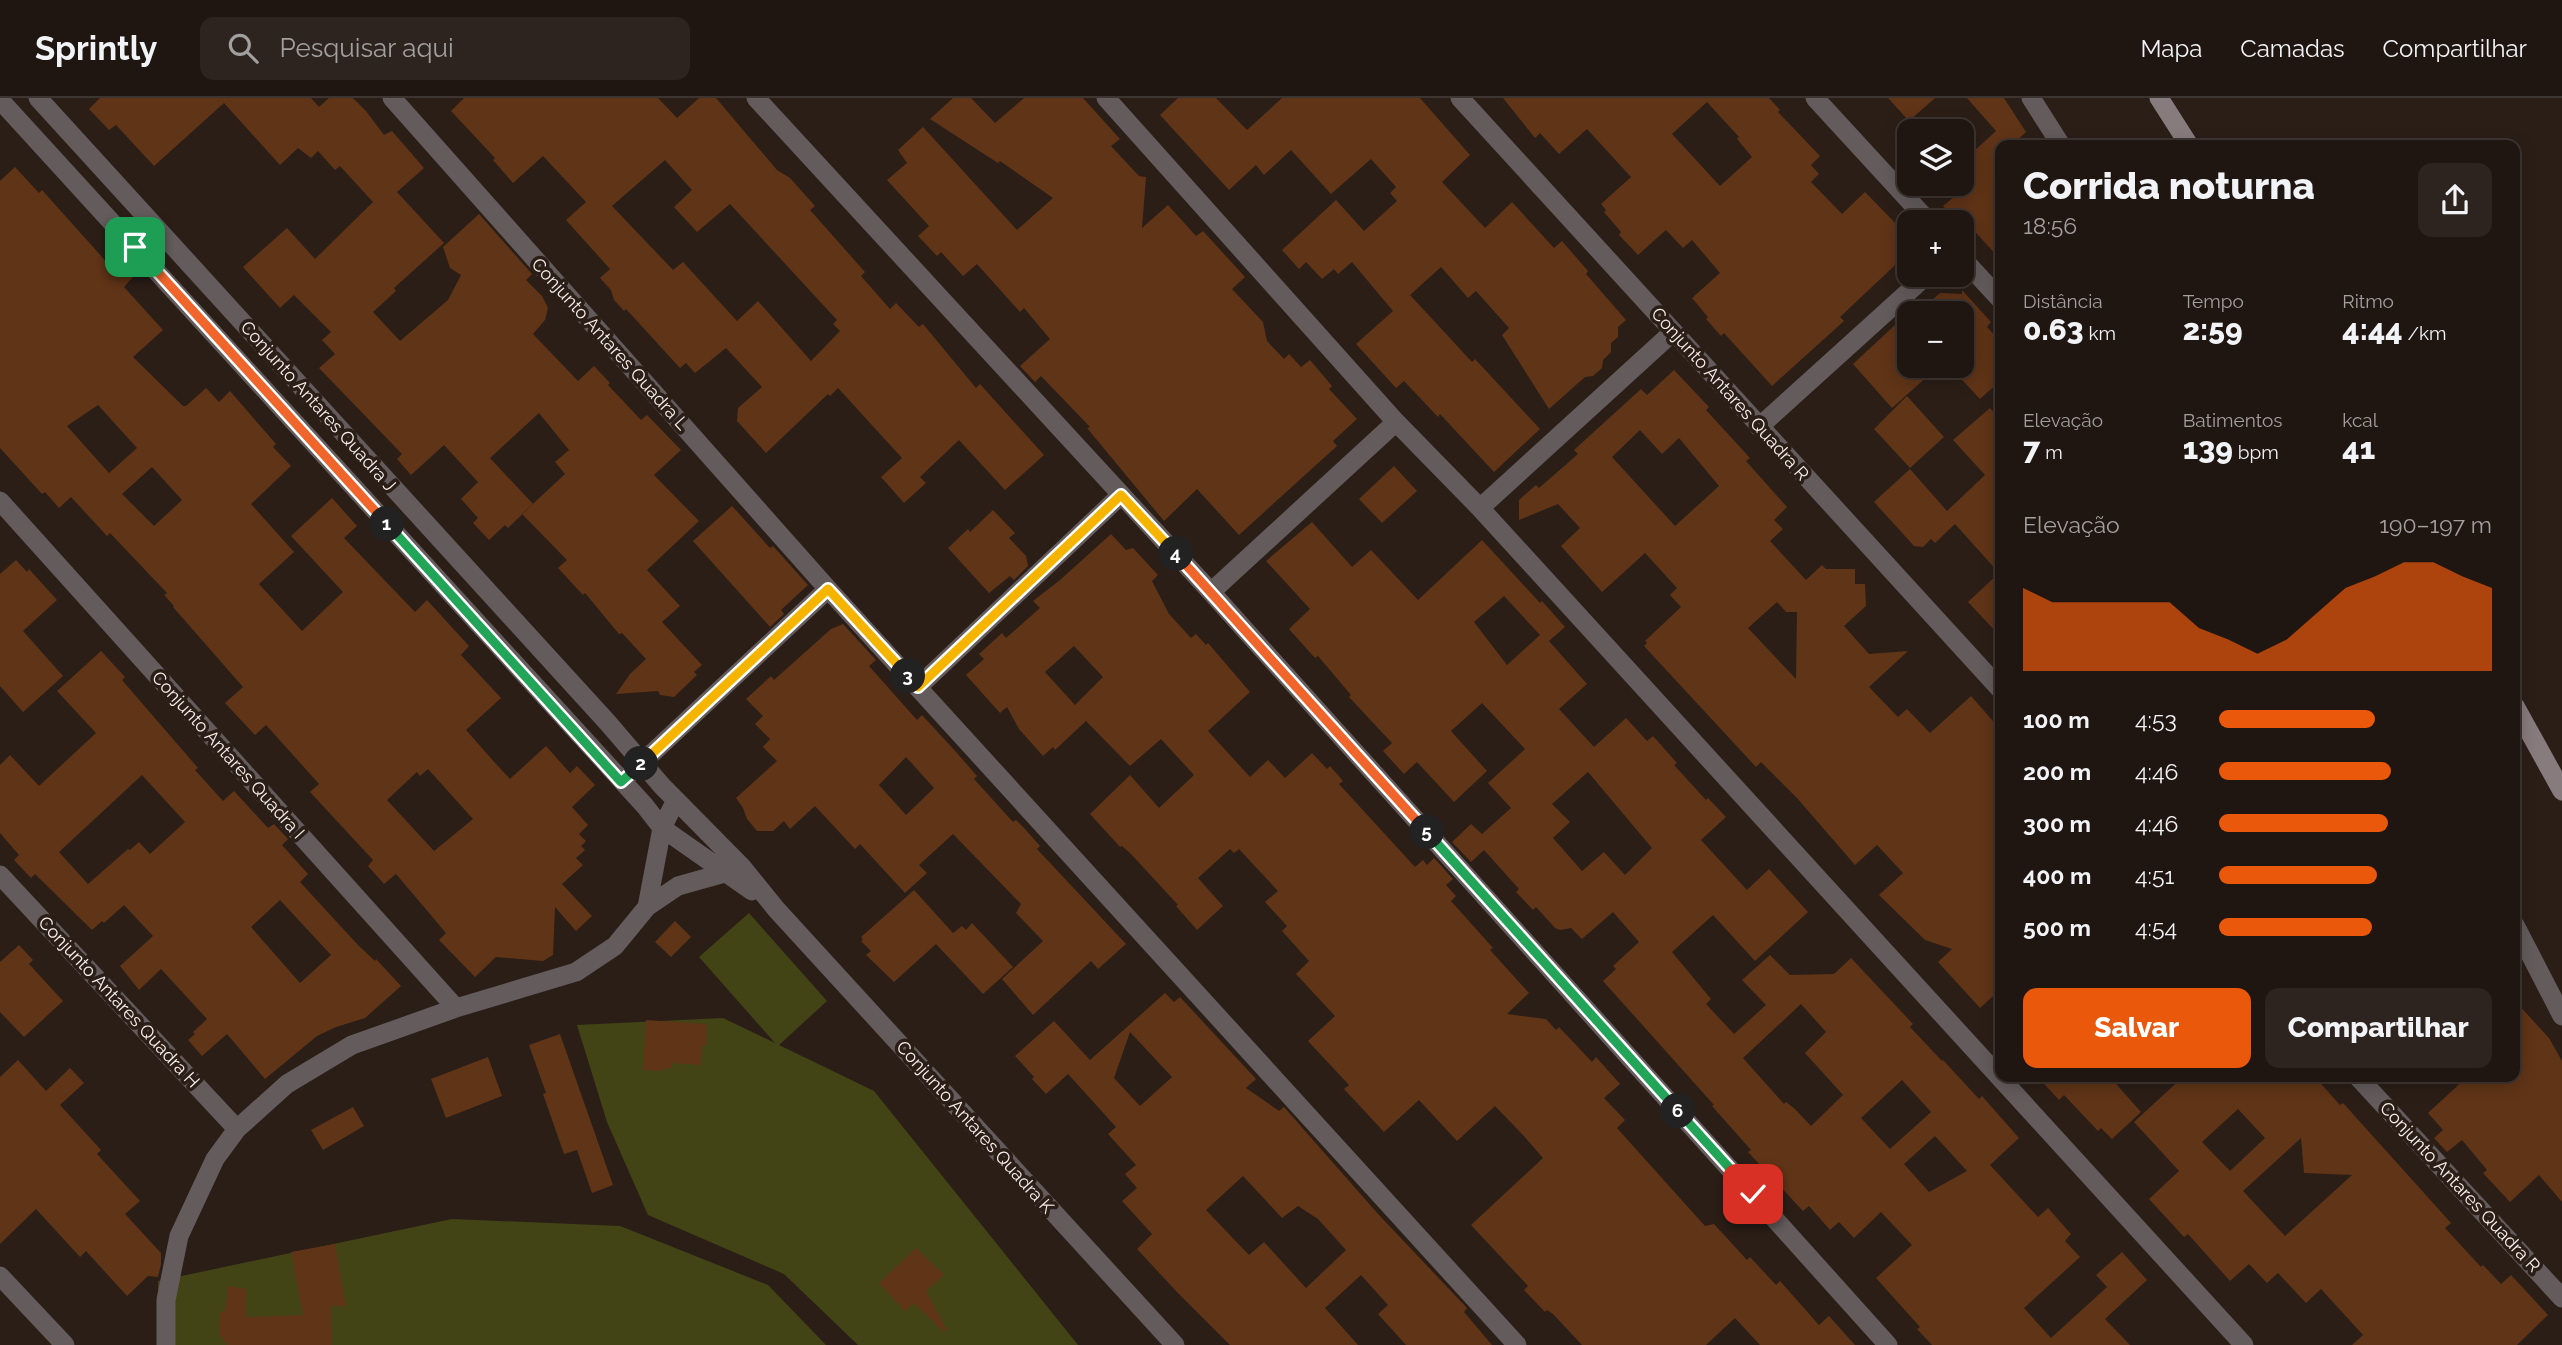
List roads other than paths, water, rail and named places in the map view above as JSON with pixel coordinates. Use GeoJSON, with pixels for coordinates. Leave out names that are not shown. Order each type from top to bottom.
{"type":"FeatureCollection","features":[{"type":"Feature","properties":{"kind":"main road"},"geometry":{"type":"LineString","coordinates":[[2159,98],[2186,140]]}},
{"type":"Feature","properties":{"kind":"main road"},"geometry":{"type":"LineString","coordinates":[[2520,715],[2562,791]]}},
{"type":"Feature","properties":{"kind":"street","name":"Conjunto Antares Quadra J"},"geometry":{"type":"LineString","coordinates":[[38,98],[608,723],[735,870]]}},
{"type":"Feature","properties":{"kind":"street","name":"Conjunto Antares Quadra L"},"geometry":{"type":"LineString","coordinates":[[392,98],[828,589],[1517,1345]]}},
{"type":"Feature","properties":{"kind":"street"},"geometry":{"type":"LineString","coordinates":[[756,98],[1211,592],[1888,1345]]}},
{"type":"Feature","properties":{"kind":"street"},"geometry":{"type":"LineString","coordinates":[[1106,98],[1396,422],[1480,508],[1995,1072]]}},
{"type":"Feature","properties":{"kind":"street","name":"Conjunto Antares Quadra R"},"geometry":{"type":"LineString","coordinates":[[1460,98],[1995,684]]}},
{"type":"Feature","properties":{"kind":"street"},"geometry":{"type":"LineString","coordinates":[[1815,98],[1918,210]]}},
{"type":"Feature","properties":{"kind":"street"},"geometry":{"type":"LineString","coordinates":[[2031,98],[2058,140]]}},
{"type":"Feature","properties":{"kind":"street","name":"Conjunto Antares Quadra J"},"geometry":{"type":"LineString","coordinates":[[0,100],[662,828],[735,870]]}},
{"type":"Feature","properties":{"kind":"street"},"geometry":{"type":"LineString","coordinates":[[1974,271],[1995,294]]}},
{"type":"Feature","properties":{"kind":"street"},"geometry":{"type":"LineString","coordinates":[[1759,427],[1914,287]]}},
{"type":"Feature","properties":{"kind":"street"},"geometry":{"type":"LineString","coordinates":[[202,321],[224,302]]}},
{"type":"Feature","properties":{"kind":"street"},"geometry":{"type":"LineString","coordinates":[[1480,508],[1673,332]]}},
{"type":"Feature","properties":{"kind":"street"},"geometry":{"type":"LineString","coordinates":[[1211,592],[1396,422]]}},
{"type":"Feature","properties":{"kind":"street"},"geometry":{"type":"LineString","coordinates":[[918,687],[1121,495]]}},
{"type":"Feature","properties":{"kind":"street","name":"Conjunto Antares Quadra I"},"geometry":{"type":"LineString","coordinates":[[0,501],[456,1008]]}},
{"type":"Feature","properties":{"kind":"street"},"geometry":{"type":"LineString","coordinates":[[621,782],[828,589]]}},
{"type":"Feature","properties":{"kind":"street"},"geometry":{"type":"LineString","coordinates":[[646,907],[662,828],[676,800]]}},
{"type":"Feature","properties":{"kind":"street"},"geometry":{"type":"LineString","coordinates":[[166,1345],[166,1300],[179,1236],[215,1159],[237,1129],[287,1084],[352,1045],[456,1008],[576,972],[615,946],[646,907],[678,886],[735,870]]}},
{"type":"Feature","properties":{"kind":"street","name":"Conjunto Antares Quadra K"},"geometry":{"type":"LineString","coordinates":[[735,870],[776,909],[1175,1345]]}},
{"type":"Feature","properties":{"kind":"street","name":"Conjunto Antares Quadra H"},"geometry":{"type":"LineString","coordinates":[[0,875],[237,1129]]}},
{"type":"Feature","properties":{"kind":"street"},"geometry":{"type":"LineString","coordinates":[[2520,935],[2562,1016]]}},
{"type":"Feature","properties":{"kind":"street"},"geometry":{"type":"LineString","coordinates":[[2004,1082],[2244,1345]]}},
{"type":"Feature","properties":{"kind":"street","name":"Conjunto Antares Quadra R"},"geometry":{"type":"LineString","coordinates":[[2363,1082],[2562,1298]]}},
{"type":"Feature","properties":{"kind":"street"},"geometry":{"type":"LineString","coordinates":[[0,1276],[65,1345]]}}]}
